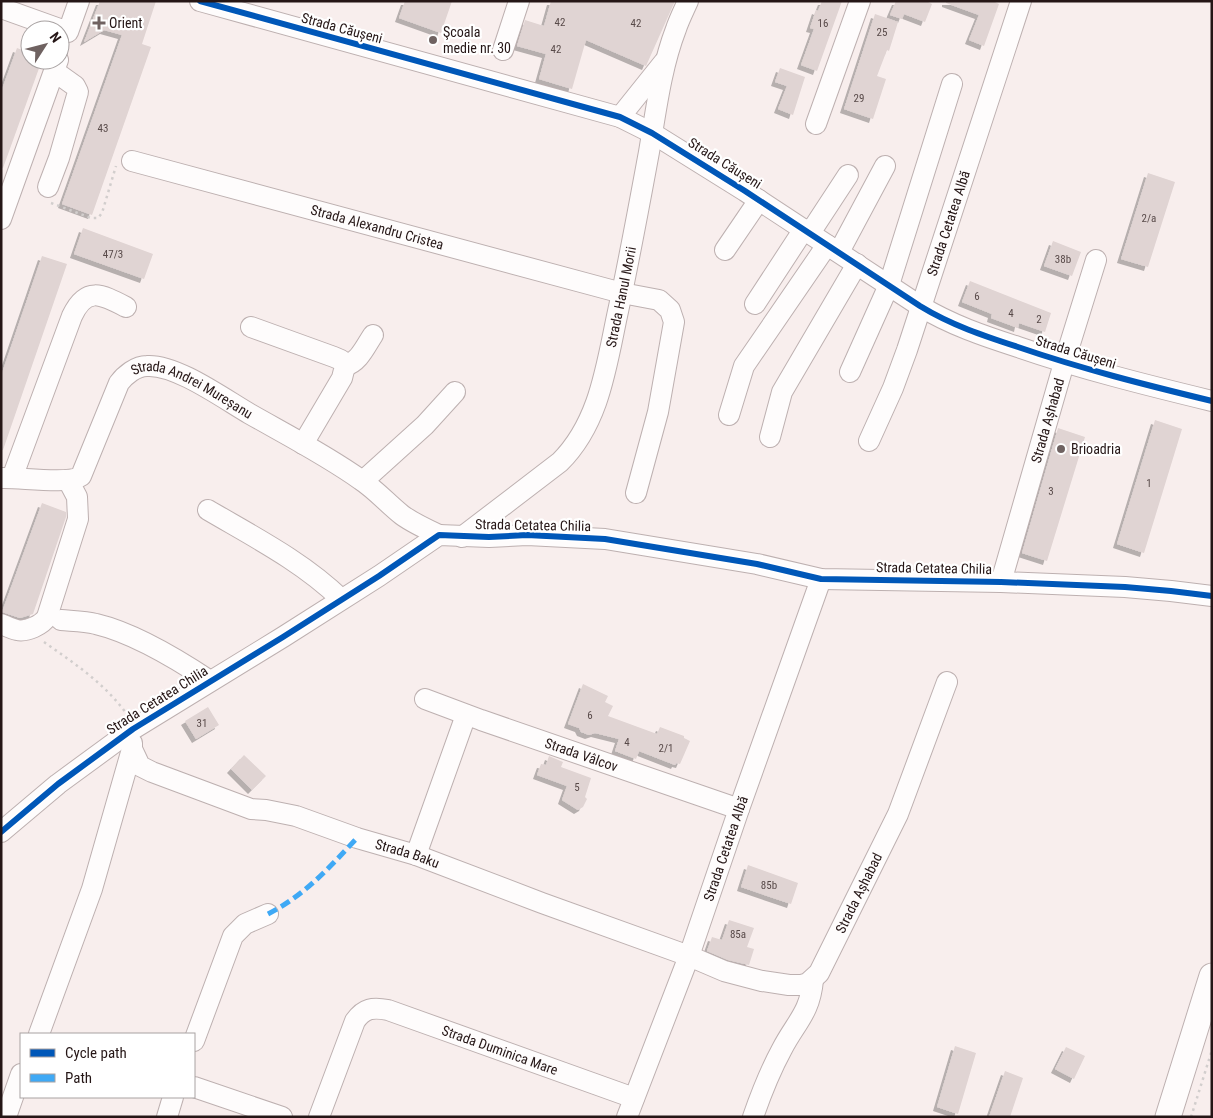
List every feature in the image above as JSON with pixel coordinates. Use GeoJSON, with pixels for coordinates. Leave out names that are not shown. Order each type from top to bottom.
{"type":"FeatureCollection","features":[{"type":"Feature","properties":{"kind":"main road"},"geometry":{"type":"LineString","coordinates":[[1168,1117],[1212,976]]}},
{"type":"Feature","properties":{"kind":"street"},"geometry":{"type":"LineString","coordinates":[[70,26],[79,1]]}},
{"type":"Feature","properties":{"kind":"street","name":"Strada Căușeni"},"geometry":{"type":"LineString","coordinates":[[200,1],[620,117],[652,133],[759,200],[920,306],[956,325],[1064,363],[1212,401]]}},
{"type":"Feature","properties":{"kind":"street"},"geometry":{"type":"LineString","coordinates":[[503,50],[520,1]]}},
{"type":"Feature","properties":{"kind":"street","name":"Strada Hanul Morii"},"geometry":{"type":"LineString","coordinates":[[462,537],[560,462],[572,451],[585,431],[605,377],[667,58],[676,29],[688,1]]}},
{"type":"Feature","properties":{"kind":"street"},"geometry":{"type":"LineString","coordinates":[[816,124],[860,1]]}},
{"type":"Feature","properties":{"kind":"street","name":"Strada Cetatea Albă"},"geometry":{"type":"LineString","coordinates":[[870,440],[893,388],[1021,1]]}},
{"type":"Feature","properties":{"kind":"street"},"geometry":{"type":"LineString","coordinates":[[1,8],[34,20]]}},
{"type":"Feature","properties":{"kind":"street"},"geometry":{"type":"LineString","coordinates":[[620,117],[637,99],[667,58]]}},
{"type":"Feature","properties":{"kind":"street"},"geometry":{"type":"LineString","coordinates":[[1,219],[55,70]]}},
{"type":"Feature","properties":{"kind":"street"},"geometry":{"type":"LineString","coordinates":[[48,187],[59,158],[78,92],[64,70]]}},
{"type":"Feature","properties":{"kind":"street"},"geometry":{"type":"LineString","coordinates":[[850,372],[889,285],[952,84]]}},
{"type":"Feature","properties":{"kind":"street","name":"Strada Alexandru Cristea"},"geometry":{"type":"LineString","coordinates":[[132,161],[622,293],[659,300],[670,310],[674,322],[658,412],[636,493]]}},
{"type":"Feature","properties":{"kind":"street"},"geometry":{"type":"LineString","coordinates":[[729,415],[744,366],[833,248],[885,166]]}},
{"type":"Feature","properties":{"kind":"street"},"geometry":{"type":"LineString","coordinates":[[755,304],[848,175]]}},
{"type":"Feature","properties":{"kind":"street"},"geometry":{"type":"LineString","coordinates":[[725,250],[759,200]]}},
{"type":"Feature","properties":{"kind":"street","name":"Strada Așhabad"},"geometry":{"type":"LineString","coordinates":[[1001,582],[1064,363],[1096,260]]}},
{"type":"Feature","properties":{"kind":"street"},"geometry":{"type":"LineString","coordinates":[[770,437],[782,392],[857,264]]}},
{"type":"Feature","properties":{"kind":"street"},"geometry":{"type":"LineString","coordinates":[[1,624],[18,630],[26,630],[43,623],[47,617],[78,519],[74,478],[7,478],[72,316],[81,300],[92,295],[111,299],[126,307]]}},
{"type":"Feature","properties":{"kind":"street"},"geometry":{"type":"LineString","coordinates":[[251,328],[334,357],[341,360],[345,366],[342,378],[303,444]]}},
{"type":"Feature","properties":{"kind":"street"},"geometry":{"type":"LineString","coordinates":[[345,366],[352,364],[359,358],[373,335]]}},
{"type":"Feature","properties":{"kind":"street","name":"Strada Andrei Mureșanu"},"geometry":{"type":"LineString","coordinates":[[74,478],[119,383],[129,373],[145,366],[156,366],[200,384],[303,444],[363,481],[402,515],[439,535]]}},
{"type":"Feature","properties":{"kind":"street"},"geometry":{"type":"LineString","coordinates":[[363,481],[425,425],[455,392]]}},
{"type":"Feature","properties":{"kind":"street"},"geometry":{"type":"LineString","coordinates":[[208,510],[318,578],[342,599]]}},
{"type":"Feature","properties":{"kind":"street","name":"Strada Cetatea Chilia"},"geometry":{"type":"LineString","coordinates":[[1,832],[72,773],[133,728],[282,638],[439,535],[462,537],[527,535],[605,539],[757,564],[821,580],[1001,582],[1134,588],[1212,596]]}},
{"type":"Feature","properties":{"kind":"street","name":"Strada Cetatea Albă"},"geometry":{"type":"LineString","coordinates":[[631,1108],[689,956],[821,580]]}},
{"type":"Feature","properties":{"kind":"street"},"geometry":{"type":"LineString","coordinates":[[61,620],[95,624],[140,640],[184,664],[210,681]]}},
{"type":"Feature","properties":{"kind":"street","name":"Strada Așhabad"},"geometry":{"type":"LineString","coordinates":[[813,980],[824,965],[898,814],[947,682]]}},
{"type":"Feature","properties":{"kind":"street","name":"Strada Vâlcov"},"geometry":{"type":"LineString","coordinates":[[425,699],[739,810]]}},
{"type":"Feature","properties":{"kind":"street"},"geometry":{"type":"LineString","coordinates":[[416,855],[466,715]]}},
{"type":"Feature","properties":{"kind":"street"},"geometry":{"type":"LineString","coordinates":[[39,1033],[92,889],[132,749],[133,728]]}},
{"type":"Feature","properties":{"kind":"street","name":"Strada Baku"},"geometry":{"type":"LineString","coordinates":[[132,749],[140,766],[251,809],[296,816],[357,838],[416,855],[689,956]]}},
{"type":"Feature","properties":{"kind":"street"},"geometry":{"type":"LineString","coordinates":[[195,1038],[233,936],[245,924],[268,914]]}},
{"type":"Feature","properties":{"kind":"street"},"geometry":{"type":"LineString","coordinates":[[689,956],[715,968],[762,981],[801,985],[813,980],[812,997],[806,1011],[776,1060],[753,1117]]}},
{"type":"Feature","properties":{"kind":"street","name":"Strada Duminica Mare"},"geometry":{"type":"LineString","coordinates":[[319,1117],[355,1021],[365,1010],[374,1008],[388,1010],[631,1108]]}},
{"type":"Feature","properties":{"kind":"street"},"geometry":{"type":"LineString","coordinates":[[6,1117],[20,1077]]}},
{"type":"Feature","properties":{"kind":"street"},"geometry":{"type":"LineString","coordinates":[[195,1087],[282,1117]]}},
{"type":"Feature","properties":{"kind":"street"},"geometry":{"type":"LineString","coordinates":[[167,1117],[174,1098]]}},
{"type":"Feature","properties":{"kind":"path"},"geometry":{"type":"LineString","coordinates":[[48,187],[45,194],[48,202],[91,218],[98,218],[102,213],[116,166],[122,160],[132,161]]}},
{"type":"Feature","properties":{"kind":"path"},"geometry":{"type":"LineString","coordinates":[[26,630],[91,675],[116,700],[133,728]]}},
{"type":"Feature","properties":{"kind":"path"},"geometry":{"type":"LineString","coordinates":[[1191,1117],[1212,1050]]}},
{"type":"Feature","properties":{"kind":"building"},"geometry":{"type":"Polygon","coordinates":[[[100,1],[156,1],[142,44],[151,47],[92,215],[62,204],[122,35],[104,30],[84,42],[100,1]]]}},
{"type":"Feature","properties":{"kind":"building"},"geometry":{"type":"Polygon","coordinates":[[[405,1],[452,1],[441,33],[399,18],[405,1]]]}},
{"type":"Feature","properties":{"kind":"building"},"geometry":{"type":"Polygon","coordinates":[[[551,1],[675,1],[646,66],[586,40],[572,89],[539,79],[546,54],[517,46],[525,20],[544,26],[551,1]]]}},
{"type":"Feature","properties":{"kind":"building"},"geometry":{"type":"Polygon","coordinates":[[[822,1],[842,1],[817,71],[801,65],[814,29],[810,28],[816,10],[818,11],[822,1]]]}},
{"type":"Feature","properties":{"kind":"building"},"geometry":{"type":"Polygon","coordinates":[[[896,1],[926,1],[932,4],[925,22],[904,14],[902,19],[890,15],[896,1]]]}},
{"type":"Feature","properties":{"kind":"building"},"geometry":{"type":"Polygon","coordinates":[[[946,1],[993,1],[999,4],[984,46],[969,40],[979,15],[946,3],[946,1]]]}},
{"type":"Feature","properties":{"kind":"building"},"geometry":{"type":"Polygon","coordinates":[[[875,14],[898,22],[889,51],[887,50],[877,76],[886,79],[873,119],[844,109],[875,14]]]}},
{"type":"Feature","properties":{"kind":"building"},"geometry":{"type":"Polygon","coordinates":[[[17,48],[20,49],[20,70],[38,70],[3,168],[1,167],[1,92],[17,48]]]}},
{"type":"Feature","properties":{"kind":"building"},"geometry":{"type":"Polygon","coordinates":[[[780,68],[805,77],[793,115],[778,109],[787,86],[775,82],[780,68]]]}},
{"type":"Feature","properties":{"kind":"building"},"geometry":{"type":"Polygon","coordinates":[[[1148,173],[1175,182],[1148,267],[1121,259],[1148,173]]]}},
{"type":"Feature","properties":{"kind":"building"},"geometry":{"type":"Polygon","coordinates":[[[83,228],[153,254],[144,279],[74,254],[83,228]]]}},
{"type":"Feature","properties":{"kind":"building"},"geometry":{"type":"Polygon","coordinates":[[[1053,241],[1081,252],[1072,276],[1044,266],[1053,241]]]}},
{"type":"Feature","properties":{"kind":"building"},"geometry":{"type":"Polygon","coordinates":[[[42,256],[67,264],[3,450],[1,450],[1,376],[42,256]]]}},
{"type":"Feature","properties":{"kind":"building"},"geometry":{"type":"Polygon","coordinates":[[[970,281],[1051,313],[1045,332],[1019,323],[1018,328],[991,318],[992,314],[962,302],[970,281]]]}},
{"type":"Feature","properties":{"kind":"building"},"geometry":{"type":"Polygon","coordinates":[[[1155,420],[1182,429],[1144,553],[1117,544],[1155,420]]]}},
{"type":"Feature","properties":{"kind":"building"},"geometry":{"type":"Polygon","coordinates":[[[1058,428],[1085,437],[1047,561],[1022,553],[1058,428]]]}},
{"type":"Feature","properties":{"kind":"building"},"geometry":{"type":"Polygon","coordinates":[[[42,503],[66,512],[66,517],[33,614],[20,618],[2,612],[42,503]]]}},
{"type":"Feature","properties":{"kind":"building"},"geometry":{"type":"Polygon","coordinates":[[[583,684],[608,696],[605,702],[613,706],[608,716],[657,734],[660,727],[684,736],[684,738],[690,741],[680,764],[676,763],[675,765],[639,751],[636,759],[615,751],[619,739],[595,733],[589,735],[581,732],[579,728],[568,724],[583,684]]]}},
{"type":"Feature","properties":{"kind":"building"},"geometry":{"type":"Polygon","coordinates":[[[208,707],[219,725],[196,739],[185,721],[208,707]]]}},
{"type":"Feature","properties":{"kind":"building"},"geometry":{"type":"Polygon","coordinates":[[[244,755],[266,776],[252,790],[231,769],[244,755]]]}},
{"type":"Feature","properties":{"kind":"building"},"geometry":{"type":"Polygon","coordinates":[[[549,756],[563,762],[561,767],[591,778],[585,797],[587,799],[583,807],[578,810],[562,800],[567,786],[537,775],[541,764],[546,765],[549,756]]]}},
{"type":"Feature","properties":{"kind":"building"},"geometry":{"type":"Polygon","coordinates":[[[748,865],[798,883],[791,904],[741,887],[748,865]]]}},
{"type":"Feature","properties":{"kind":"building"},"geometry":{"type":"Polygon","coordinates":[[[729,920],[754,928],[747,947],[754,949],[749,965],[728,960],[707,951],[712,937],[722,940],[729,920]]]}},
{"type":"Feature","properties":{"kind":"building"},"geometry":{"type":"Polygon","coordinates":[[[955,1046],[976,1053],[958,1114],[937,1107],[955,1046]]]}},
{"type":"Feature","properties":{"kind":"building"},"geometry":{"type":"Polygon","coordinates":[[[1066,1047],[1085,1056],[1074,1079],[1055,1069],[1066,1047]]]}},
{"type":"Feature","properties":{"kind":"building"},"geometry":{"type":"Polygon","coordinates":[[[1005,1071],[1023,1078],[1010,1117],[989,1117],[1005,1071]]]}},
{"type":"Feature","properties":{"kind":"marked path"},"geometry":{"type":"LineString","coordinates":[[268,914],[305,890],[357,838]]}},
{"type":"Feature","properties":{"kind":"cycle path"},"geometry":{"type":"LineString","coordinates":[[200,1],[620,117],[652,133],[745,191],[920,306],[944,319],[980,334],[1042,355],[1138,383],[1212,401]]}},
{"type":"Feature","properties":{"kind":"cycle path"},"geometry":{"type":"LineString","coordinates":[[1,832],[58,784],[133,729],[283,637],[439,535],[489,537],[527,535],[605,539],[757,564],[821,579],[1001,582],[1125,587],[1212,596]]}},
{"type":"Feature","properties":{"kind":"place","name":"Orient"},"geometry":{"type":"Point","coordinates":[99,23]}},
{"type":"Feature","properties":{"kind":"place","name":"Şcoala medie nr. 30"},"geometry":{"type":"Point","coordinates":[433,40]}},
{"type":"Feature","properties":{"kind":"place","name":"Brioadria"},"geometry":{"type":"Point","coordinates":[1061,449]}}]}
